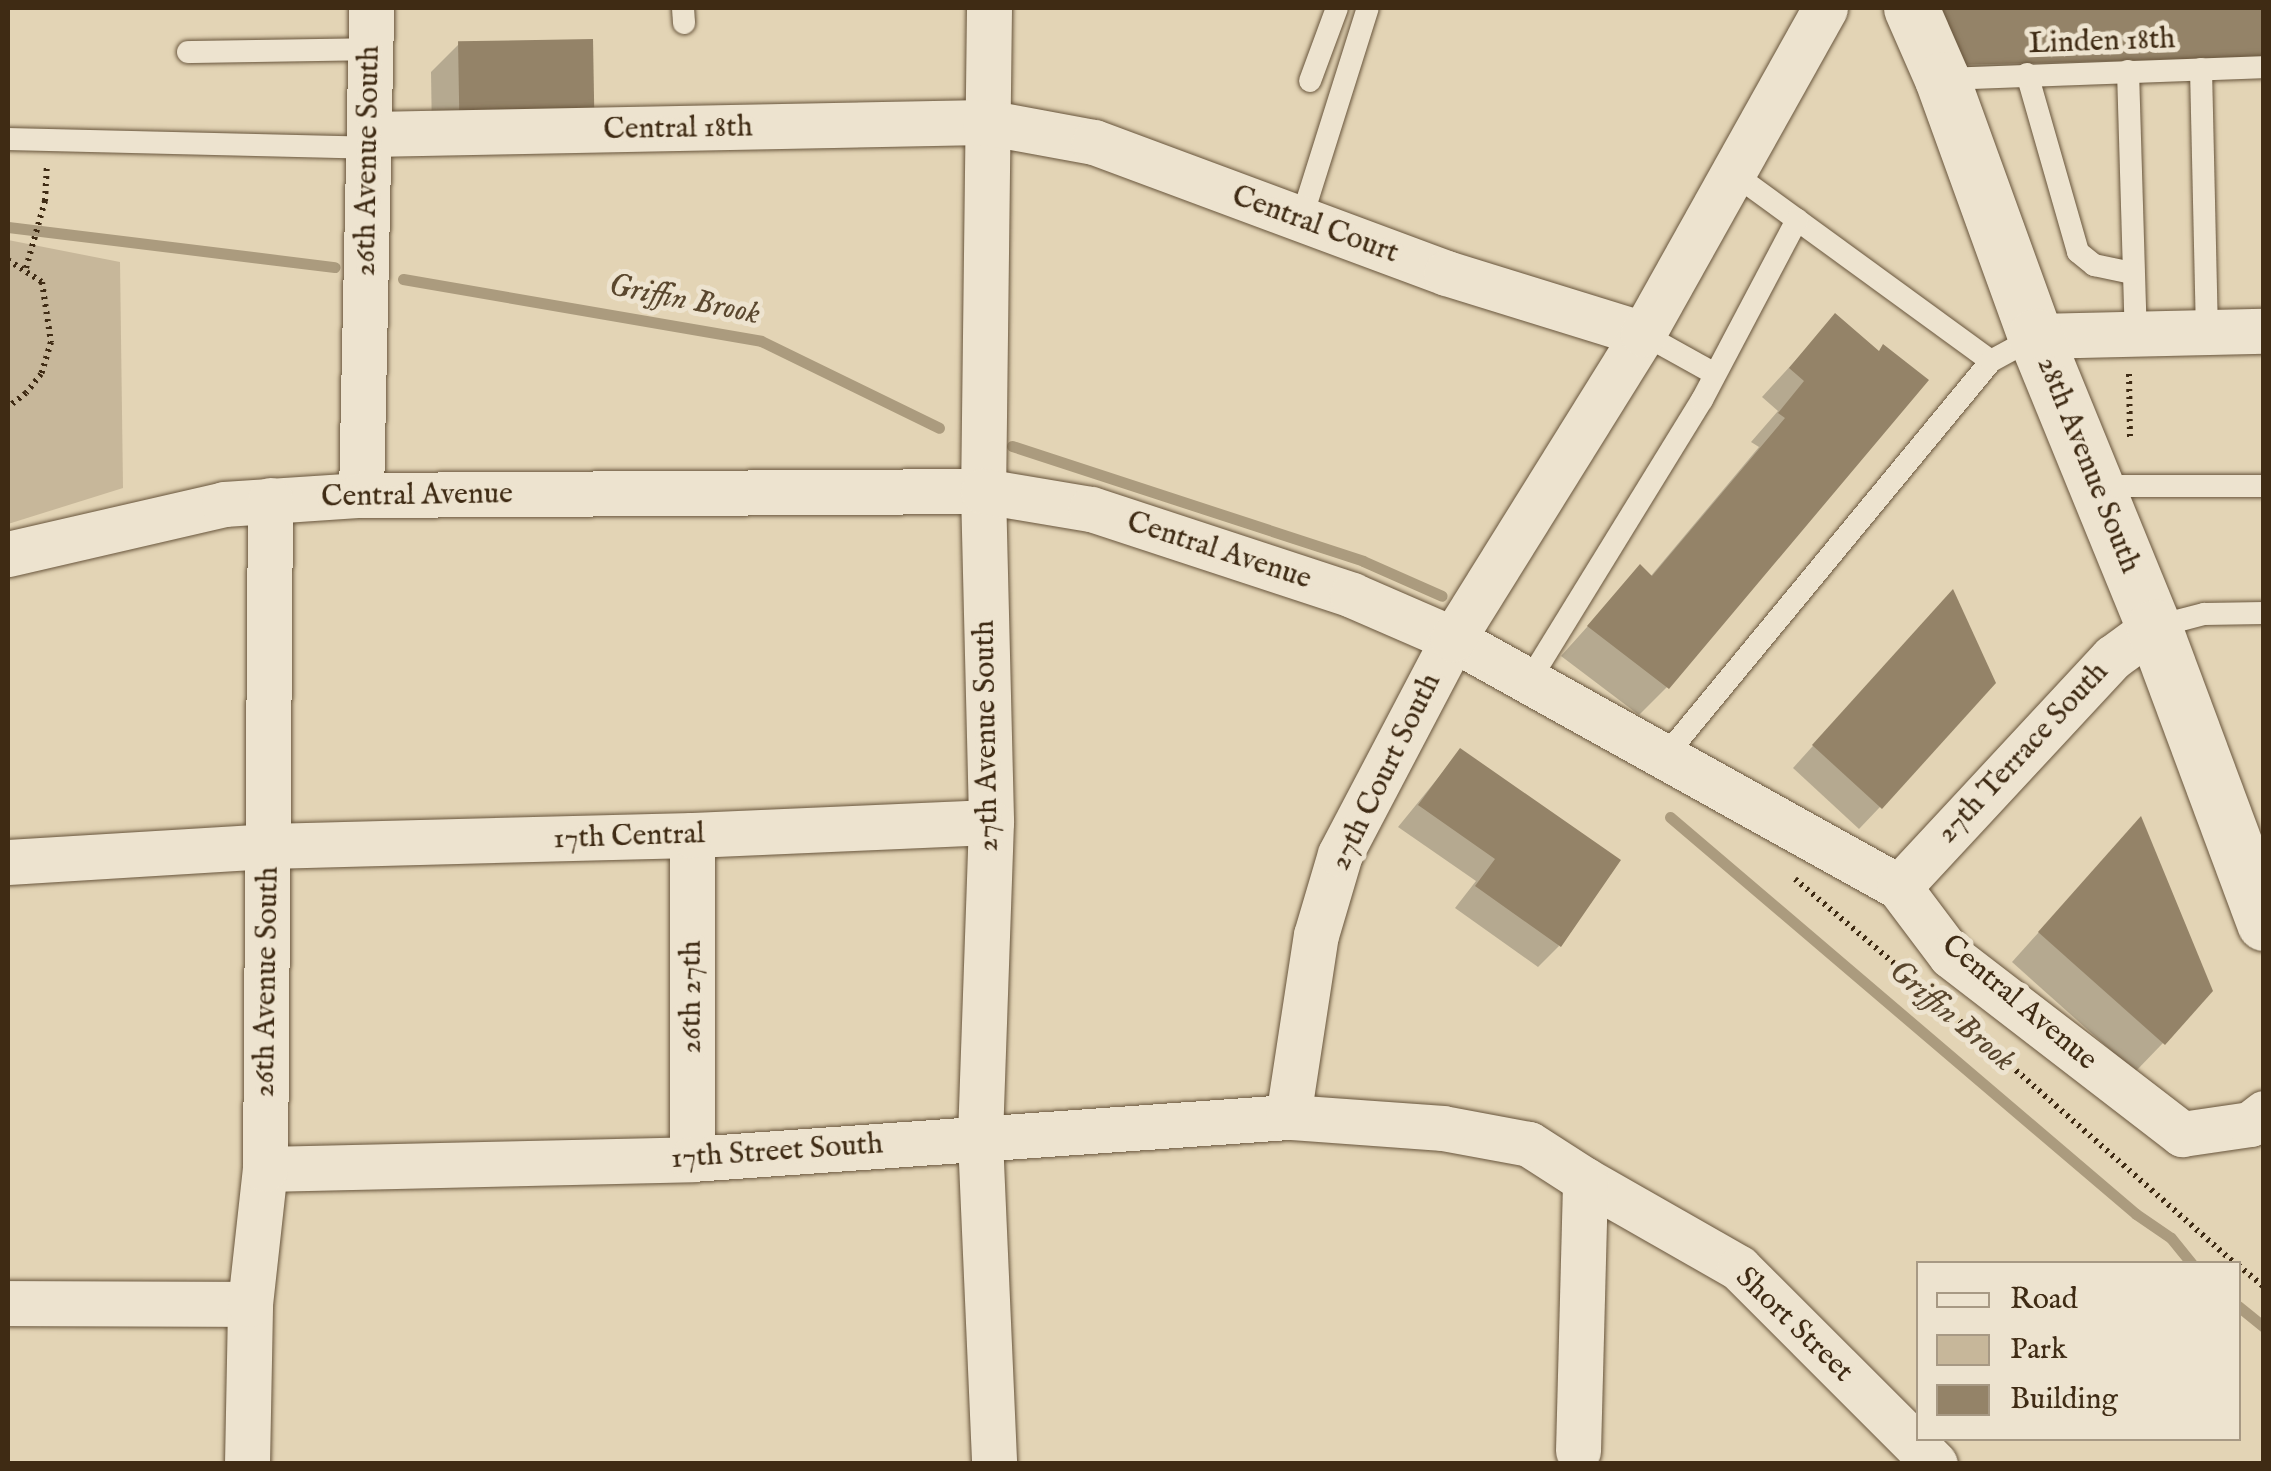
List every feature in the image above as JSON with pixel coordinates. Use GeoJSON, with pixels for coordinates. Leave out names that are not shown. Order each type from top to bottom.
{"type":"FeatureCollection","features":[{"type":"Feature","properties":{"kind":"main road","name":"28th Avenue South"},"geometry":{"type":"LineString","coordinates":[[1910,8],[1942,79],[2013,348],[2114,470],[2154,627],[2261,912]]}},
{"type":"Feature","properties":{"kind":"street","name":"27th Avenue South"},"geometry":{"type":"LineString","coordinates":[[990,8],[985,122],[983,492],[990,822],[980,1138],[994,1464]]}},
{"type":"Feature","properties":{"kind":"street","name":"27th Court South"},"geometry":{"type":"LineString","coordinates":[[1288,1116],[1316,935],[1340,854],[1453,639],[1644,334],[1825,8]]}},
{"type":"Feature","properties":{"kind":"street","name":"26th Avenue South"},"geometry":{"type":"LineString","coordinates":[[361,495],[370,28]]}},
{"type":"Feature","properties":{"kind":"street","name":"Central 18th"},"geometry":{"type":"LineString","coordinates":[[370,141],[985,122]]}},
{"type":"Feature","properties":{"kind":"street","name":"Central Court"},"geometry":{"type":"LineString","coordinates":[[985,122],[1094,142],[1446,273],[1644,334]]}},
{"type":"Feature","properties":{"kind":"street"},"geometry":{"type":"LineString","coordinates":[[2013,348],[2132,348],[2207,333],[2264,332]]}},
{"type":"Feature","properties":{"kind":"street","name":"Central Avenue"},"geometry":{"type":"LineString","coordinates":[[8,554],[224,504],[361,495],[983,492],[1091,509],[1352,594],[1453,639],[1899,887],[1952,956],[2182,1134],[2250,1124],[2264,1113]]}},
{"type":"Feature","properties":{"kind":"street","name":"26th Avenue South"},"geometry":{"type":"LineString","coordinates":[[247,1464],[250,1304],[265,1170],[270,500]]}},
{"type":"Feature","properties":{"kind":"street","name":"27th Terrace South"},"geometry":{"type":"LineString","coordinates":[[1899,887],[2112,657],[2154,627]]}},
{"type":"Feature","properties":{"kind":"street","name":"17th Central"},"geometry":{"type":"LineString","coordinates":[[8,862],[268,846],[692,835],[990,822]]}},
{"type":"Feature","properties":{"kind":"street","name":"26th 27th"},"geometry":{"type":"LineString","coordinates":[[692,835],[692,1159]]}},
{"type":"Feature","properties":{"kind":"street"},"geometry":{"type":"LineString","coordinates":[[1288,1116],[1443,1128],[1530,1144],[1584,1180],[1578,1451]]}},
{"type":"Feature","properties":{"kind":"street","name":"17th Street South"},"geometry":{"type":"LineString","coordinates":[[265,1170],[692,1159],[1288,1116]]}},
{"type":"Feature","properties":{"kind":"street","name":"Short Street"},"geometry":{"type":"LineString","coordinates":[[1584,1180],[1739,1268],[1935,1464]]}},
{"type":"Feature","properties":{"kind":"street"},"geometry":{"type":"LineString","coordinates":[[8,1303],[250,1304]]}},
{"type":"Feature","properties":{"kind":"lane"},"geometry":{"type":"LineString","coordinates":[[1310,82],[1338,8]]}},
{"type":"Feature","properties":{"kind":"lane"},"geometry":{"type":"LineString","coordinates":[[1301,220],[1359,10]]}},
{"type":"Feature","properties":{"kind":"lane"},"geometry":{"type":"LineString","coordinates":[[188,52],[370,28]]}},
{"type":"Feature","properties":{"kind":"lane"},"geometry":{"type":"LineString","coordinates":[[2201,68],[2207,333]]}},
{"type":"Feature","properties":{"kind":"lane","name":"Linden 18th"},"geometry":{"type":"LineString","coordinates":[[1942,79],[2264,68]]}},
{"type":"Feature","properties":{"kind":"lane"},"geometry":{"type":"LineString","coordinates":[[2128,70],[2132,348]]}},
{"type":"Feature","properties":{"kind":"lane"},"geometry":{"type":"LineString","coordinates":[[2027,74],[2078,252],[2094,265],[2133,273]]}},
{"type":"Feature","properties":{"kind":"lane"},"geometry":{"type":"LineString","coordinates":[[8,139],[370,141]]}},
{"type":"Feature","properties":{"kind":"lane"},"geometry":{"type":"LineString","coordinates":[[1666,755],[1952,408],[2013,348],[1797,220],[1733,173]]}},
{"type":"Feature","properties":{"kind":"lane"},"geometry":{"type":"LineString","coordinates":[[1530,681],[1715,374],[1797,220]]}},
{"type":"Feature","properties":{"kind":"lane"},"geometry":{"type":"LineString","coordinates":[[1644,334],[1715,374]]}},
{"type":"Feature","properties":{"kind":"lane"},"geometry":{"type":"LineString","coordinates":[[2114,470],[2264,486]]}},
{"type":"Feature","properties":{"kind":"lane"},"geometry":{"type":"LineString","coordinates":[[2154,627],[2204,614],[2264,613]]}},
{"type":"Feature","properties":{"kind":"path"},"geometry":{"type":"LineString","coordinates":[[26,268],[46,202]]}},
{"type":"Feature","properties":{"kind":"path"},"geometry":{"type":"LineString","coordinates":[[8,260],[26,268],[42,282],[51,342],[40,374],[26,393],[8,407]]}},
{"type":"Feature","properties":{"kind":"path"},"geometry":{"type":"LineString","coordinates":[[2114,470],[2132,348]]}},
{"type":"Feature","properties":{"kind":"path"},"geometry":{"type":"LineString","coordinates":[[1787,872],[1918,983]]}},
{"type":"Feature","properties":{"kind":"path"},"geometry":{"type":"LineString","coordinates":[[1933,996],[2234,1261]]}},
{"type":"Feature","properties":{"kind":"path"},"geometry":{"type":"LineString","coordinates":[[2241,1267],[2264,1287]]}},
{"type":"Feature","properties":{"kind":"green space"},"geometry":{"type":"Polygon","coordinates":[[[8,240],[120,262],[123,488],[8,524],[8,240]]]}},
{"type":"Feature","properties":{"kind":"building"},"geometry":{"type":"Polygon","coordinates":[[[1929,8],[2264,8],[2264,57],[1953,65],[1929,8]]]}},
{"type":"Feature","properties":{"kind":"building"},"geometry":{"type":"Polygon","coordinates":[[[593,39],[594,109],[459,111],[458,41],[593,39]]]}},
{"type":"Feature","properties":{"kind":"building"},"geometry":{"type":"Polygon","coordinates":[[[1835,313],[1879,351],[1883,344],[1929,380],[1669,689],[1587,626],[1640,564],[1652,576],[1785,418],[1778,413],[1804,381],[1789,368],[1835,313]]]}},
{"type":"Feature","properties":{"kind":"building"},"geometry":{"type":"Polygon","coordinates":[[[1953,589],[1996,683],[1882,809],[1812,745],[1953,589]]]}},
{"type":"Feature","properties":{"kind":"building"},"geometry":{"type":"Polygon","coordinates":[[[1460,748],[1621,860],[1561,947],[1475,886],[1495,859],[1418,805],[1460,748]]]}},
{"type":"Feature","properties":{"kind":"building"},"geometry":{"type":"Polygon","coordinates":[[[2141,816],[2213,991],[2165,1045],[2038,932],[2141,816]]]}},
{"type":"Feature","properties":{"kind":"waterway","name":"Griffin Brook"},"geometry":{"type":"LineString","coordinates":[[8,227],[335,267]]}},
{"type":"Feature","properties":{"kind":"waterway","name":"Griffin Brook"},"geometry":{"type":"LineString","coordinates":[[403,279],[761,341],[939,428]]}},
{"type":"Feature","properties":{"kind":"waterway","name":"Griffin Brook"},"geometry":{"type":"LineString","coordinates":[[1012,446],[1363,561],[1442,596]]}},
{"type":"Feature","properties":{"kind":"waterway","name":"Griffin Brook"},"geometry":{"type":"LineString","coordinates":[[1670,817],[2136,1214],[2171,1238],[2190,1261]]}},
{"type":"Feature","properties":{"kind":"waterway","name":"Griffin Brook"},"geometry":{"type":"LineString","coordinates":[[2241,1308],[2264,1327]]}}]}
